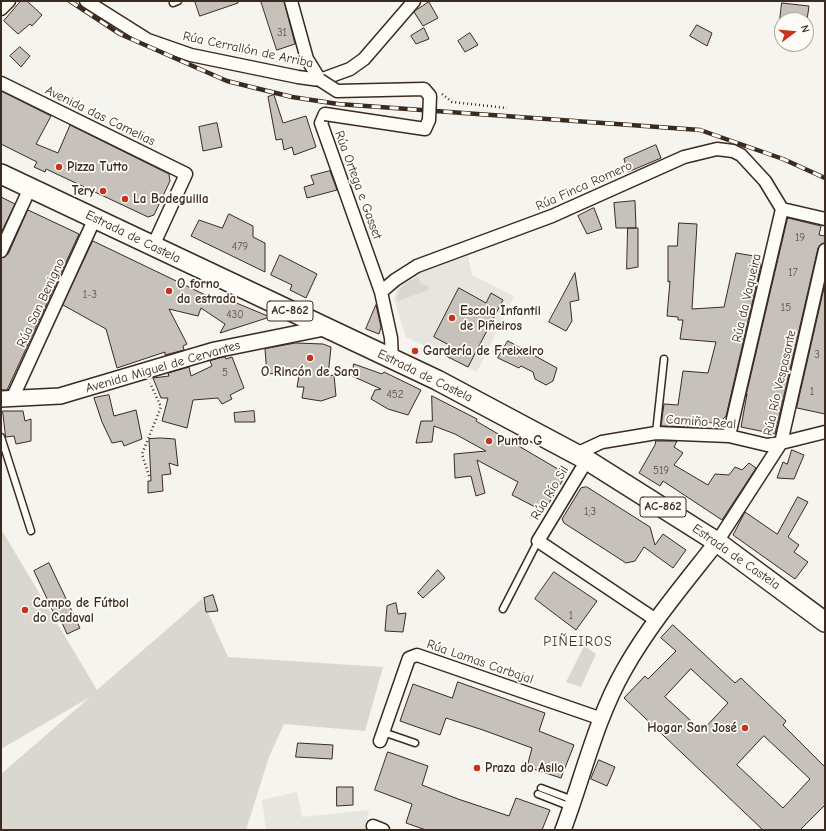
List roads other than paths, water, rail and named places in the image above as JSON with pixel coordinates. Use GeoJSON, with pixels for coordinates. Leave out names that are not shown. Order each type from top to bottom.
{"type":"FeatureCollection","features":[{"type":"Feature","properties":{"kind":"main road","name":"Estrada de Castela"},"geometry":{"type":"LineString","coordinates":[[1,174],[324,328],[437,380],[582,457],[717,542],[825,622]]}},
{"type":"Feature","properties":{"kind":"street"},"geometry":{"type":"LineString","coordinates":[[1,10],[9,1]]}},
{"type":"Feature","properties":{"kind":"street","name":"Rúa Cerrallón de Arriba"},"geometry":{"type":"LineString","coordinates":[[86,1],[148,40],[191,55],[298,77],[320,80]]}},
{"type":"Feature","properties":{"kind":"street","name":"Rúa Ortega e Gasset"},"geometry":{"type":"LineString","coordinates":[[291,1],[307,59],[320,80],[337,91],[424,90],[430,96],[430,120],[425,129],[325,114],[321,123],[381,292],[391,338],[392,360]]}},
{"type":"Feature","properties":{"kind":"street"},"geometry":{"type":"LineString","coordinates":[[320,80],[350,69],[364,59],[414,1]]}},
{"type":"Feature","properties":{"kind":"street","name":"Avenida das Camelias"},"geometry":{"type":"LineString","coordinates":[[1,83],[186,174],[153,246]]}},
{"type":"Feature","properties":{"kind":"street","name":"Rúa Finca Romero"},"geometry":{"type":"LineString","coordinates":[[381,292],[395,280],[417,266],[552,216],[684,157],[717,149],[733,151],[741,155],[765,181],[782,209]]}},
{"type":"Feature","properties":{"kind":"street"},"geometry":{"type":"LineString","coordinates":[[1,251],[30,188]]}},
{"type":"Feature","properties":{"kind":"street"},"geometry":{"type":"LineString","coordinates":[[782,209],[825,219]]}},
{"type":"Feature","properties":{"kind":"street","name":"Rúa da Vaqueira"},"geometry":{"type":"LineString","coordinates":[[729,436],[782,209]]}},
{"type":"Feature","properties":{"kind":"street","name":"Rúa San Benigno"},"geometry":{"type":"LineString","coordinates":[[7,399],[95,218]]}},
{"type":"Feature","properties":{"kind":"street","name":"Rúa Río Vespasante"},"geometry":{"type":"LineString","coordinates":[[717,542],[781,443],[824,258]]}},
{"type":"Feature","properties":{"kind":"street","name":"Avenida Miguel de Cervantes"},"geometry":{"type":"LineString","coordinates":[[7,399],[60,396],[215,350],[324,328]]}},
{"type":"Feature","properties":{"kind":"street","name":"Camiño Real"},"geometry":{"type":"LineString","coordinates":[[582,457],[602,442],[656,433],[729,436],[767,445],[825,432]]}},
{"type":"Feature","properties":{"kind":"street","name":"Rúa Río Sil"},"geometry":{"type":"LineString","coordinates":[[538,541],[582,457]]}},
{"type":"Feature","properties":{"kind":"street"},"geometry":{"type":"LineString","coordinates":[[538,541],[656,620]]}},
{"type":"Feature","properties":{"kind":"street"},"geometry":{"type":"LineString","coordinates":[[563,830],[602,720],[623,671],[656,620],[717,542]]}},
{"type":"Feature","properties":{"kind":"street","name":"Rúa Lamas Carbajal"},"geometry":{"type":"LineString","coordinates":[[382,736],[409,658],[418,655],[602,720]]}},
{"type":"Feature","properties":{"kind":"lane"},"geometry":{"type":"LineString","coordinates":[[656,433],[664,359]]}},
{"type":"Feature","properties":{"kind":"lane"},"geometry":{"type":"LineString","coordinates":[[1,437],[31,531]]}},
{"type":"Feature","properties":{"kind":"lane"},"geometry":{"type":"LineString","coordinates":[[503,609],[538,541]]}},
{"type":"Feature","properties":{"kind":"lane"},"geometry":{"type":"LineString","coordinates":[[382,736],[415,742]]}},
{"type":"Feature","properties":{"kind":"lane"},"geometry":{"type":"LineString","coordinates":[[541,788],[573,804]]}},
{"type":"Feature","properties":{"kind":"lane"},"geometry":{"type":"LineString","coordinates":[[538,794],[573,804]]}},
{"type":"Feature","properties":{"kind":"railway"},"geometry":{"type":"LineString","coordinates":[[70,1],[120,34],[227,81],[292,97],[338,104],[700,130],[783,159],[825,178]]}},
{"type":"Feature","properties":{"kind":"place","name":"Pizza Tutto"},"geometry":{"type":"Point","coordinates":[59,167]}},
{"type":"Feature","properties":{"kind":"place","name":"Tery"},"geometry":{"type":"Point","coordinates":[103,191]}},
{"type":"Feature","properties":{"kind":"place","name":"La Bodeguilla"},"geometry":{"type":"Point","coordinates":[125,199]}},
{"type":"Feature","properties":{"kind":"place","name":"O forno da estrada"},"geometry":{"type":"Point","coordinates":[169,291]}},
{"type":"Feature","properties":{"kind":"place","name":"Escola Infantil de Piñeiros"},"geometry":{"type":"Point","coordinates":[452,318]}},
{"type":"Feature","properties":{"kind":"place","name":"Gardería de Freixeiro"},"geometry":{"type":"Point","coordinates":[415,351]}},
{"type":"Feature","properties":{"kind":"place","name":"O Rincón de Sara"},"geometry":{"type":"Point","coordinates":[310,358]}},
{"type":"Feature","properties":{"kind":"place","name":"Punto G"},"geometry":{"type":"Point","coordinates":[489,441]}},
{"type":"Feature","properties":{"kind":"place","name":"Campo de Fútbol do Cadaval"},"geometry":{"type":"Point","coordinates":[25,610]}},
{"type":"Feature","properties":{"kind":"place","name":"Hogar San José"},"geometry":{"type":"Point","coordinates":[745,728]}},
{"type":"Feature","properties":{"kind":"place","name":"Praza do Asilo"},"geometry":{"type":"Point","coordinates":[477,768]}},
{"type":"Feature","properties":{"kind":"district","name":"PIÑEIROS"},"geometry":{"type":"Point","coordinates":[578,642]}}]}
